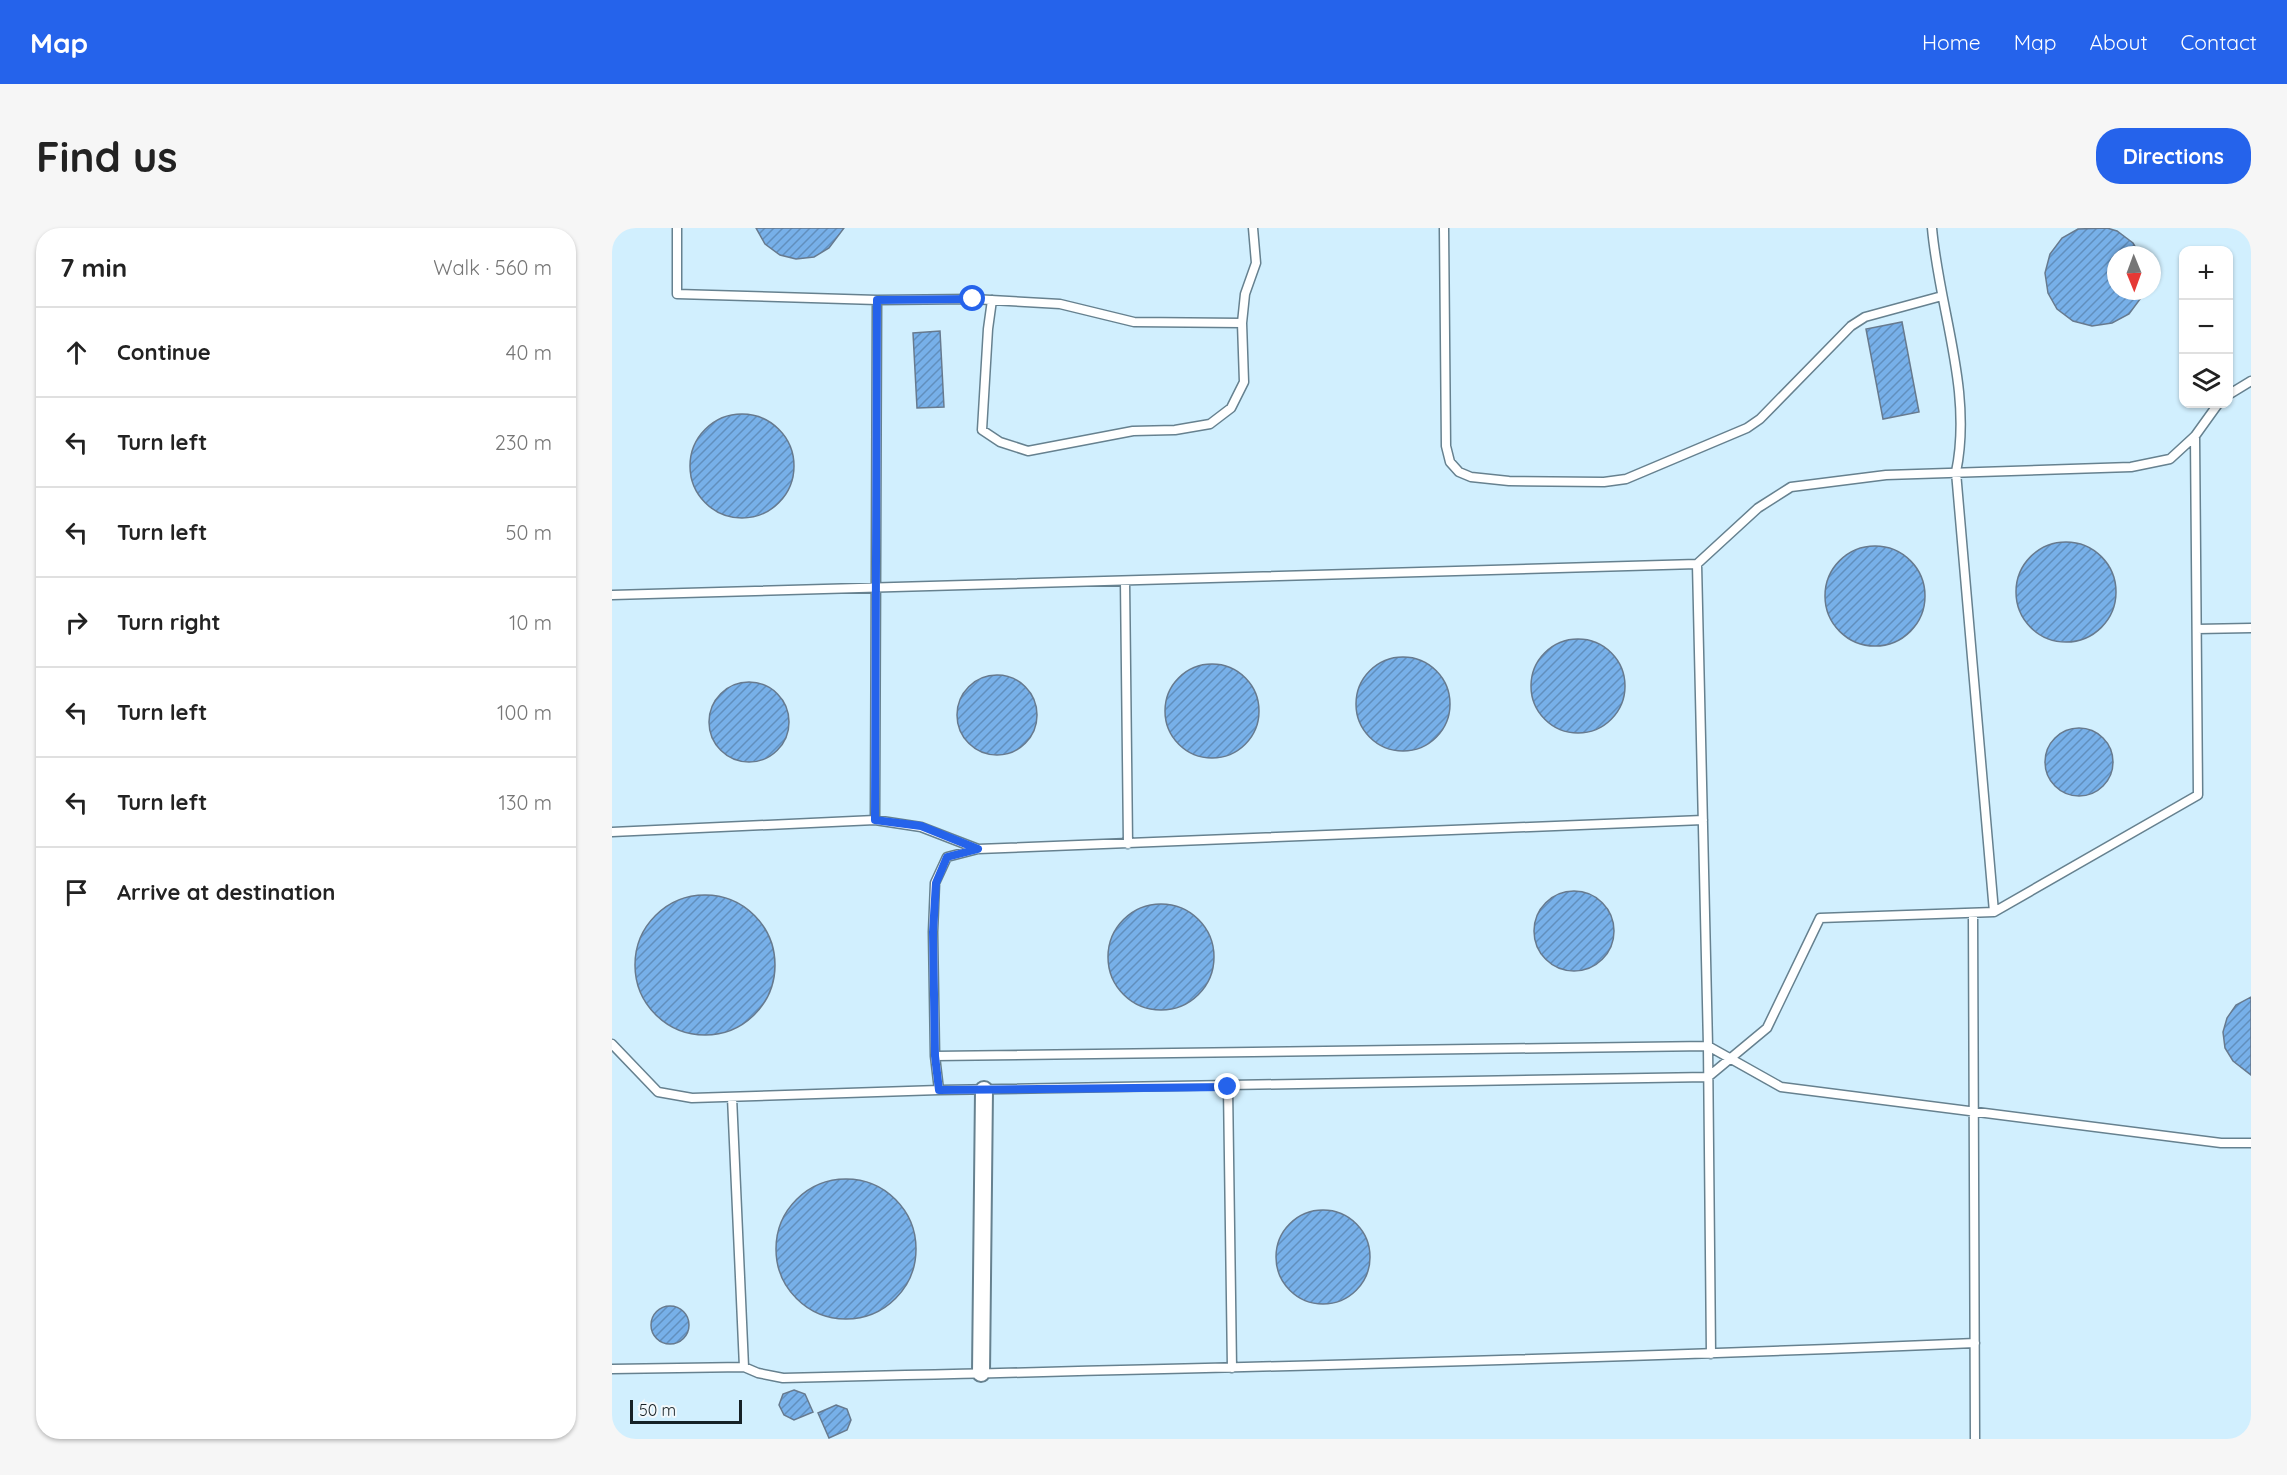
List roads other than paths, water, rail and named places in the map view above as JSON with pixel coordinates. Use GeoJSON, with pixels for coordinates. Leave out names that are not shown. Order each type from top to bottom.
{"type":"FeatureCollection","features":[{"type":"Feature","properties":{"kind":"street"},"geometry":{"type":"LineString","coordinates":[[981,1373],[984,1090]]}},
{"type":"Feature","properties":{"kind":"lane"},"geometry":{"type":"LineString","coordinates":[[676,228],[677,294],[877,300],[992,300],[1060,304],[1134,322],[1242,323]]}},
{"type":"Feature","properties":{"kind":"lane"},"geometry":{"type":"LineString","coordinates":[[992,300],[982,430],[1000,442],[1029,451],[1133,431],[1175,430],[1210,424],[1231,408],[1244,382],[1242,323],[1245,294],[1256,263],[1253,228]]}},
{"type":"Feature","properties":{"kind":"lane"},"geometry":{"type":"LineString","coordinates":[[1444,228],[1446,446],[1450,462],[1459,471],[1471,477],[1509,481],[1604,482],[1626,479],[1747,428],[1760,419],[1851,326],[1865,317],[1942,296]]}},
{"type":"Feature","properties":{"kind":"lane"},"geometry":{"type":"LineString","coordinates":[[1932,228],[1934,255],[1961,406],[1960,452],[1956,472],[1994,912]]}},
{"type":"Feature","properties":{"kind":"lane"},"geometry":{"type":"LineString","coordinates":[[875,820],[877,300]]}},
{"type":"Feature","properties":{"kind":"lane"},"geometry":{"type":"LineString","coordinates":[[2233,392],[2251,381]]}},
{"type":"Feature","properties":{"kind":"lane"},"geometry":{"type":"LineString","coordinates":[[612,595],[1697,564],[1758,508],[1791,487],[1886,475],[2131,467],[2170,459],[2195,436],[2215,408]]}},
{"type":"Feature","properties":{"kind":"lane"},"geometry":{"type":"LineString","coordinates":[[612,1044],[658,1092],[692,1098],[939,1090],[1228,1087],[1708,1077],[1767,1028],[1820,918],[1994,912],[2198,795],[2195,436]]}},
{"type":"Feature","properties":{"kind":"lane"},"geometry":{"type":"LineString","coordinates":[[1697,564],[1708,1046],[1711,1354]]}},
{"type":"Feature","properties":{"kind":"lane"},"geometry":{"type":"LineString","coordinates":[[1125,581],[1128,844]]}},
{"type":"Feature","properties":{"kind":"lane"},"geometry":{"type":"LineString","coordinates":[[2197,628],[2251,628]]}},
{"type":"Feature","properties":{"kind":"lane"},"geometry":{"type":"LineString","coordinates":[[612,832],[875,820],[921,826],[978,849]]}},
{"type":"Feature","properties":{"kind":"lane"},"geometry":{"type":"LineString","coordinates":[[939,1090],[935,1056],[933,932],[936,883],[947,857],[978,849],[1703,820]]}},
{"type":"Feature","properties":{"kind":"lane"},"geometry":{"type":"LineString","coordinates":[[1973,913],[1975,1439]]}},
{"type":"Feature","properties":{"kind":"lane"},"geometry":{"type":"LineString","coordinates":[[935,1056],[1708,1046],[1781,1087],[2221,1143],[2251,1143]]}},
{"type":"Feature","properties":{"kind":"lane"},"geometry":{"type":"LineString","coordinates":[[1228,1087],[1233,1368]]}},
{"type":"Feature","properties":{"kind":"lane"},"geometry":{"type":"LineString","coordinates":[[732,1096],[744,1367]]}},
{"type":"Feature","properties":{"kind":"lane"},"geometry":{"type":"LineString","coordinates":[[612,1369],[744,1367],[758,1373],[783,1378],[1711,1354],[1975,1343]]}}]}
